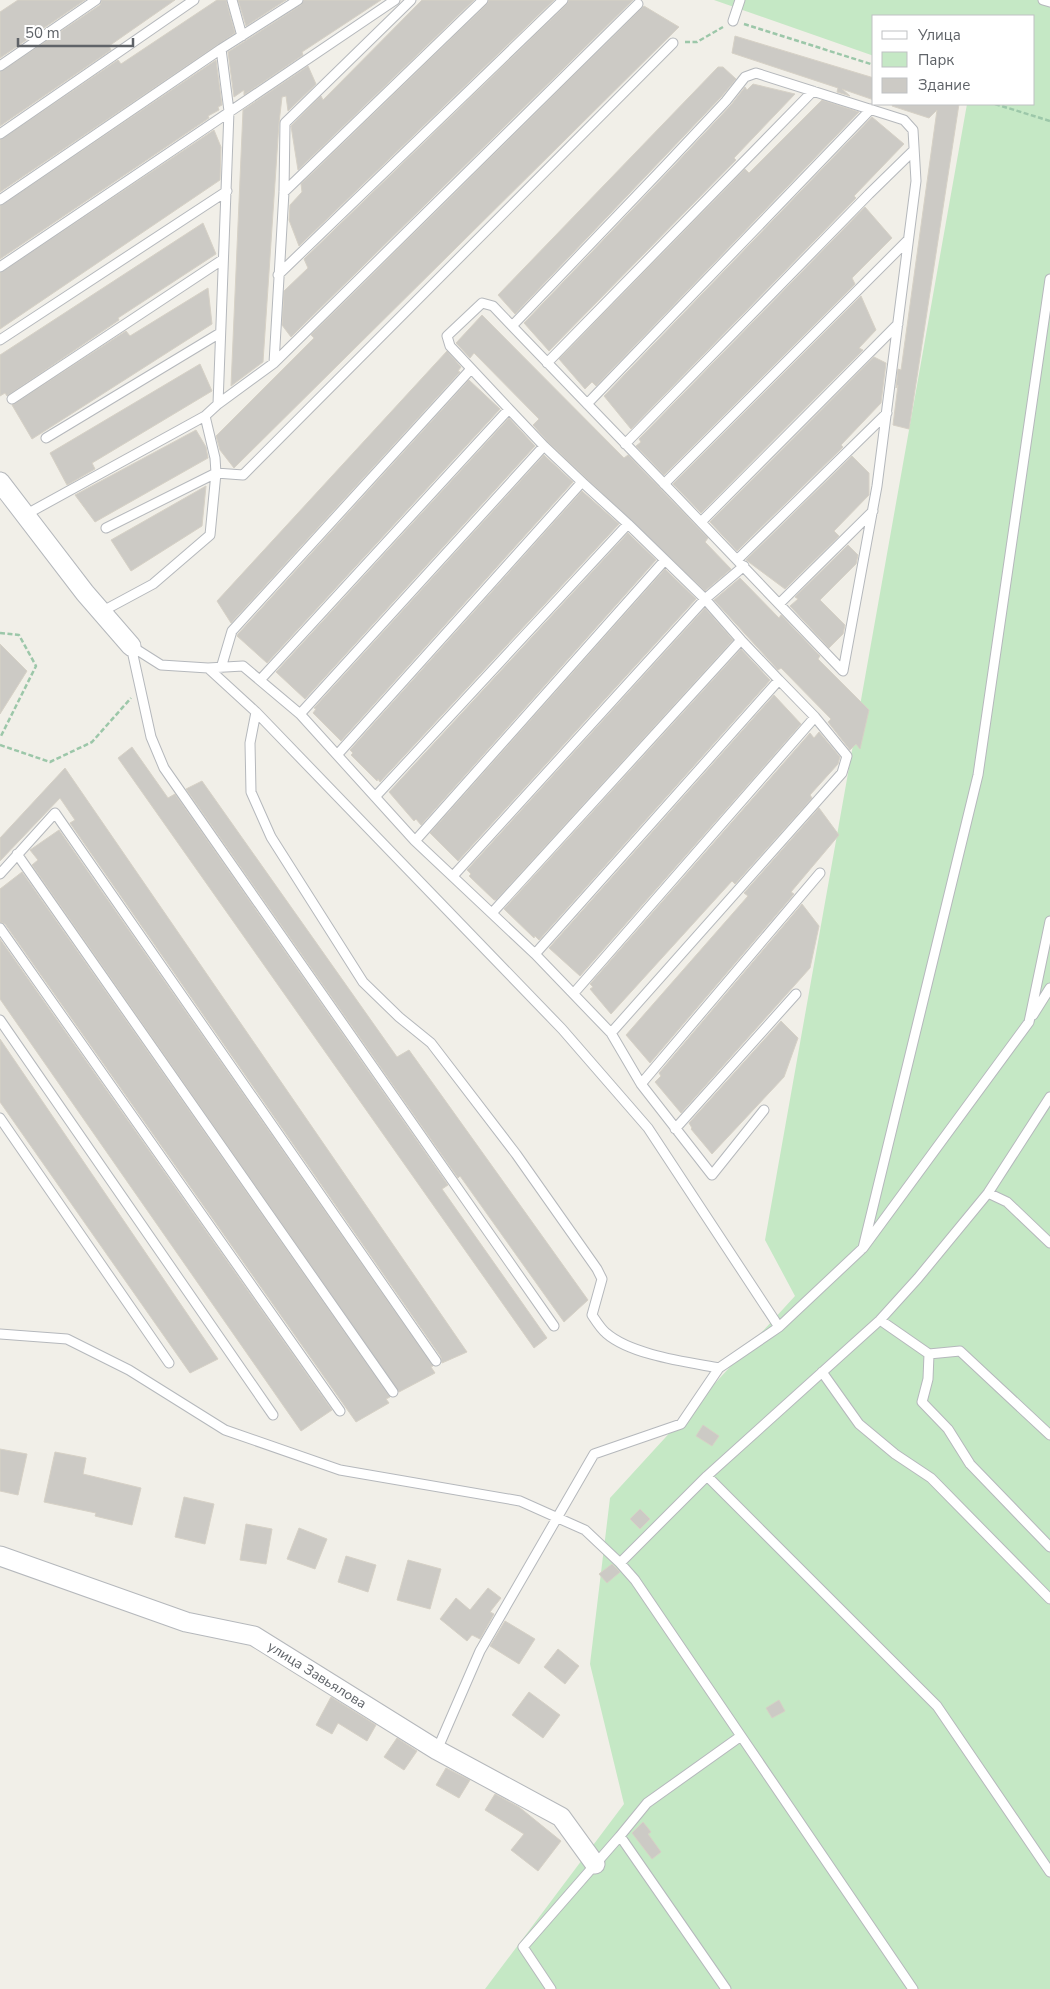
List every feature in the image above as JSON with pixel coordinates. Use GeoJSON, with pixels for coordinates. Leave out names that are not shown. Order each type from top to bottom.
{"type":"FeatureCollection","features":[{"type":"Feature","properties":{"kind":"street"},"geometry":{"type":"LineString","coordinates":[[0,482],[101,612],[131,646]]}},
{"type":"Feature","properties":{"kind":"street","name":"улица Завьялова"},"geometry":{"type":"LineString","coordinates":[[0,1556],[186,1622],[254,1636],[437,1750],[561,1817],[595,1864]]}},
{"type":"Feature","properties":{"kind":"lane"},"geometry":{"type":"LineString","coordinates":[[0,66],[96,0]]}},
{"type":"Feature","properties":{"kind":"lane"},"geometry":{"type":"LineString","coordinates":[[0,134],[194,0]]}},
{"type":"Feature","properties":{"kind":"lane"},"geometry":{"type":"LineString","coordinates":[[232,0],[242,36]]}},
{"type":"Feature","properties":{"kind":"lane"},"geometry":{"type":"LineString","coordinates":[[0,200],[221,49],[298,0]]}},
{"type":"Feature","properties":{"kind":"lane"},"geometry":{"type":"LineString","coordinates":[[0,267],[395,0]]}},
{"type":"Feature","properties":{"kind":"lane"},"geometry":{"type":"LineString","coordinates":[[274,363],[284,192],[285,123],[411,0]]}},
{"type":"Feature","properties":{"kind":"lane"},"geometry":{"type":"LineString","coordinates":[[284,192],[483,0]]}},
{"type":"Feature","properties":{"kind":"lane"},"geometry":{"type":"LineString","coordinates":[[278,275],[563,0]]}},
{"type":"Feature","properties":{"kind":"lane"},"geometry":{"type":"LineString","coordinates":[[733,21],[740,0]]}},
{"type":"Feature","properties":{"kind":"lane"},"geometry":{"type":"LineString","coordinates":[[1043,0],[1050,2]]}},
{"type":"Feature","properties":{"kind":"lane"},"geometry":{"type":"LineString","coordinates":[[25,515],[205,416],[218,404],[274,363],[638,4]]}},
{"type":"Feature","properties":{"kind":"lane"},"geometry":{"type":"LineString","coordinates":[[106,528],[216,473],[243,475],[673,43]]}},
{"type":"Feature","properties":{"kind":"lane"},"geometry":{"type":"LineString","coordinates":[[218,404],[229,111],[221,49]]}},
{"type":"Feature","properties":{"kind":"lane"},"geometry":{"type":"LineString","coordinates":[[512,326],[665,166],[726,100],[745,76],[756,74],[871,109],[904,120],[913,130],[916,180],[898,324],[873,511],[843,671],[740,563],[625,444],[548,363],[512,326],[493,306],[482,302],[447,336],[450,346],[508,409],[544,446],[628,524],[705,600],[815,717],[846,756],[842,774],[611,1032]]}},
{"type":"Feature","properties":{"kind":"lane"},"geometry":{"type":"LineString","coordinates":[[548,363],[813,91]]}},
{"type":"Feature","properties":{"kind":"lane"},"geometry":{"type":"LineString","coordinates":[[587,404],[871,109]]}},
{"type":"Feature","properties":{"kind":"lane"},"geometry":{"type":"LineString","coordinates":[[625,444],[868,194],[914,150]]}},
{"type":"Feature","properties":{"kind":"lane"},"geometry":{"type":"LineString","coordinates":[[0,340],[227,191]]}},
{"type":"Feature","properties":{"kind":"lane"},"geometry":{"type":"LineString","coordinates":[[664,484],[908,240]]}},
{"type":"Feature","properties":{"kind":"lane"},"geometry":{"type":"LineString","coordinates":[[12,398],[222,260]]}},
{"type":"Feature","properties":{"kind":"lane"},"geometry":{"type":"LineString","coordinates":[[863,1248],[978,775],[1050,278]]}},
{"type":"Feature","properties":{"kind":"lane"},"geometry":{"type":"LineString","coordinates":[[700,522],[898,324]]}},
{"type":"Feature","properties":{"kind":"lane"},"geometry":{"type":"LineString","coordinates":[[46,438],[220,333]]}},
{"type":"Feature","properties":{"kind":"lane"},"geometry":{"type":"LineString","coordinates":[[221,668],[232,631],[471,369]]}},
{"type":"Feature","properties":{"kind":"lane"},"geometry":{"type":"LineString","coordinates":[[260,680],[508,409]]}},
{"type":"Feature","properties":{"kind":"lane"},"geometry":{"type":"LineString","coordinates":[[453,876],[705,600],[886,413]]}},
{"type":"Feature","properties":{"kind":"lane"},"geometry":{"type":"LineString","coordinates":[[101,612],[153,584],[210,535],[216,473],[215,458],[205,416]]}},
{"type":"Feature","properties":{"kind":"lane"},"geometry":{"type":"LineString","coordinates":[[300,714],[544,446]]}},
{"type":"Feature","properties":{"kind":"lane"},"geometry":{"type":"LineString","coordinates":[[338,755],[582,482]]}},
{"type":"Feature","properties":{"kind":"lane"},"geometry":{"type":"LineString","coordinates":[[779,604],[873,511]]}},
{"type":"Feature","properties":{"kind":"lane"},"geometry":{"type":"LineString","coordinates":[[375,797],[628,524]]}},
{"type":"Feature","properties":{"kind":"lane"},"geometry":{"type":"LineString","coordinates":[[415,841],[665,560]]}},
{"type":"Feature","properties":{"kind":"lane"},"geometry":{"type":"LineString","coordinates":[[492,913],[742,640]]}},
{"type":"Feature","properties":{"kind":"lane"},"geometry":{"type":"LineString","coordinates":[[131,646],[162,665],[208,668],[243,666],[300,714],[415,841],[535,954],[611,1032],[641,1084],[712,1175],[764,1110]]}},
{"type":"Feature","properties":{"kind":"lane"},"geometry":{"type":"LineString","coordinates":[[131,646],[151,737],[164,768],[554,1326]]}},
{"type":"Feature","properties":{"kind":"lane"},"geometry":{"type":"LineString","coordinates":[[208,668],[256,712],[562,1029],[648,1128],[779,1327]]}},
{"type":"Feature","properties":{"kind":"lane"},"geometry":{"type":"LineString","coordinates":[[535,954],[779,680]]}},
{"type":"Feature","properties":{"kind":"lane"},"geometry":{"type":"LineString","coordinates":[[256,712],[250,743],[251,792],[271,837],[363,982],[399,1017],[431,1044],[516,1154],[597,1269],[602,1280],[592,1315],[606,1333],[629,1348],[676,1360],[720,1368]]}},
{"type":"Feature","properties":{"kind":"lane"},"geometry":{"type":"LineString","coordinates":[[574,993],[815,717]]}},
{"type":"Feature","properties":{"kind":"lane"},"geometry":{"type":"LineString","coordinates":[[0,874],[55,813],[436,1361]]}},
{"type":"Feature","properties":{"kind":"lane"},"geometry":{"type":"LineString","coordinates":[[18,854],[393,1392]]}},
{"type":"Feature","properties":{"kind":"lane"},"geometry":{"type":"LineString","coordinates":[[641,1084],[820,873]]}},
{"type":"Feature","properties":{"kind":"lane"},"geometry":{"type":"LineString","coordinates":[[1029,1022],[1050,920]]}},
{"type":"Feature","properties":{"kind":"lane"},"geometry":{"type":"LineString","coordinates":[[0,928],[340,1411]]}},
{"type":"Feature","properties":{"kind":"lane"},"geometry":{"type":"LineString","coordinates":[[437,1750],[480,1651],[594,1454],[681,1424],[720,1368],[779,1327],[863,1248],[1029,1022],[1050,988]]}},
{"type":"Feature","properties":{"kind":"lane"},"geometry":{"type":"LineString","coordinates":[[675,1129],[796,994]]}},
{"type":"Feature","properties":{"kind":"lane"},"geometry":{"type":"LineString","coordinates":[[0,1020],[273,1416]]}},
{"type":"Feature","properties":{"kind":"lane"},"geometry":{"type":"LineString","coordinates":[[620,1563],[707,1476],[880,1320],[918,1278],[988,1193],[1050,1097]]}},
{"type":"Feature","properties":{"kind":"lane"},"geometry":{"type":"LineString","coordinates":[[0,1118],[169,1363]]}},
{"type":"Feature","properties":{"kind":"lane"},"geometry":{"type":"LineString","coordinates":[[988,1193],[1007,1202],[1050,1243]]}},
{"type":"Feature","properties":{"kind":"lane"},"geometry":{"type":"LineString","coordinates":[[880,1320],[929,1354],[960,1351],[1050,1435]]}},
{"type":"Feature","properties":{"kind":"lane"},"geometry":{"type":"LineString","coordinates":[[0,1334],[67,1339],[129,1370],[225,1430],[340,1470],[520,1501],[585,1530],[635,1580],[913,1989]]}},
{"type":"Feature","properties":{"kind":"lane"},"geometry":{"type":"LineString","coordinates":[[929,1354],[928,1379],[922,1402],[948,1429],[970,1464],[1050,1547]]}},
{"type":"Feature","properties":{"kind":"lane"},"geometry":{"type":"LineString","coordinates":[[822,1372],[859,1424],[895,1454],[931,1478],[1050,1599]]}},
{"type":"Feature","properties":{"kind":"lane"},"geometry":{"type":"LineString","coordinates":[[707,1476],[937,1706],[1050,1872]]}},
{"type":"Feature","properties":{"kind":"lane"},"geometry":{"type":"LineString","coordinates":[[551,1989],[522,1947],[647,1804],[741,1736]]}},
{"type":"Feature","properties":{"kind":"lane"},"geometry":{"type":"LineString","coordinates":[[620,1836],[726,1989]]}},
{"type":"Feature","properties":{"kind":"path"},"geometry":{"type":"LineString","coordinates":[[673,43],[697,42],[733,21],[872,64]]}},
{"type":"Feature","properties":{"kind":"path"},"geometry":{"type":"LineString","coordinates":[[998,105],[1050,121]]}},
{"type":"Feature","properties":{"kind":"path"},"geometry":{"type":"LineString","coordinates":[[0,633],[19,636],[36,666],[0,738]]}},
{"type":"Feature","properties":{"kind":"path"},"geometry":{"type":"LineString","coordinates":[[0,745],[50,762],[92,742],[140,688]]}},
{"type":"Feature","properties":{"kind":"green space"},"geometry":{"type":"Polygon","coordinates":[[[714,0],[1050,0],[1050,1989],[485,1989],[624,1804],[590,1664],[610,1498],[795,1296],[765,1240],[967,105],[1035,105],[1035,15],[872,15],[872,55],[714,0]]]}},
{"type":"Feature","properties":{"kind":"building"},"geometry":{"type":"Polygon","coordinates":[[[18,0],[85,0],[0,58],[0,12],[18,0]]]}},
{"type":"Feature","properties":{"kind":"building"},"geometry":{"type":"Polygon","coordinates":[[[102,0],[175,0],[109,46],[111,50],[0,126],[0,72],[100,5],[102,0]]]}},
{"type":"Feature","properties":{"kind":"building"},"geometry":{"type":"Polygon","coordinates":[[[217,0],[226,0],[235,33],[0,192],[0,140],[118,60],[121,64],[217,0]]]}},
{"type":"Feature","properties":{"kind":"building"},"geometry":{"type":"Polygon","coordinates":[[[238,0],[286,0],[246,26],[238,0]]]}},
{"type":"Feature","properties":{"kind":"building"},"geometry":{"type":"Polygon","coordinates":[[[304,0],[381,0],[302,52],[303,55],[244,95],[244,90],[234,97],[228,52],[301,5],[304,0]]]}},
{"type":"Feature","properties":{"kind":"building"},"geometry":{"type":"Polygon","coordinates":[[[422,0],[474,0],[298,170],[291,126],[321,96],[323,100],[422,0]]]}},
{"type":"Feature","properties":{"kind":"building"},"geometry":{"type":"Polygon","coordinates":[[[489,0],[554,0],[299,246],[289,220],[290,205],[302,192],[301,184],[489,0]]]}},
{"type":"Feature","properties":{"kind":"building"},"geometry":{"type":"Polygon","coordinates":[[[569,0],[633,0],[291,337],[282,325],[284,291],[308,268],[304,259],[569,0]]]}},
{"type":"Feature","properties":{"kind":"building"},"geometry":{"type":"Polygon","coordinates":[[[644,6],[679,27],[234,468],[220,450],[216,436],[314,338],[311,335],[644,6]]]}},
{"type":"Feature","properties":{"kind":"building"},"geometry":{"type":"Polygon","coordinates":[[[735,36],[872,77],[872,99],[842,89],[850,96],[837,92],[838,88],[732,53],[735,36]]]}},
{"type":"Feature","properties":{"kind":"building"},"geometry":{"type":"Polygon","coordinates":[[[216,60],[222,105],[218,107],[219,110],[0,259],[0,206],[216,60]]]}},
{"type":"Feature","properties":{"kind":"building"},"geometry":{"type":"Polygon","coordinates":[[[308,66],[316,84],[288,111],[286,96],[282,97],[263,362],[231,386],[243,110],[308,66]]]}},
{"type":"Feature","properties":{"kind":"building"},"geometry":{"type":"Polygon","coordinates":[[[718,67],[723,67],[736,79],[515,314],[498,295],[718,67]]]}},
{"type":"Feature","properties":{"kind":"building"},"geometry":{"type":"Polygon","coordinates":[[[753,84],[795,94],[734,158],[736,160],[549,351],[524,323],[731,105],[745,87],[747,90],[753,84]]]}},
{"type":"Feature","properties":{"kind":"building"},"geometry":{"type":"Polygon","coordinates":[[[822,100],[859,112],[596,386],[592,382],[585,389],[559,359],[745,169],[749,173],[822,100]]]}},
{"type":"Feature","properties":{"kind":"building"},"geometry":{"type":"Polygon","coordinates":[[[959,105],[909,429],[893,425],[898,385],[896,388],[898,369],[901,370],[937,110],[929,118],[892,106],[959,105]]]}},
{"type":"Feature","properties":{"kind":"building"},"geometry":{"type":"Polygon","coordinates":[[[872,117],[904,144],[854,196],[856,198],[631,429],[604,396],[872,117]]]}},
{"type":"Feature","properties":{"kind":"building"},"geometry":{"type":"Polygon","coordinates":[[[214,130],[221,147],[220,180],[0,329],[0,273],[214,130]]]}},
{"type":"Feature","properties":{"kind":"building"},"geometry":{"type":"Polygon","coordinates":[[[865,207],[892,238],[852,278],[855,284],[664,475],[636,446],[641,442],[639,439],[865,207]]]}},
{"type":"Feature","properties":{"kind":"building"},"geometry":{"type":"Polygon","coordinates":[[[203,223],[216,254],[118,318],[119,320],[7,396],[5,393],[0,396],[0,355],[203,223]]]}},
{"type":"Feature","properties":{"kind":"building"},"geometry":{"type":"Polygon","coordinates":[[[208,288],[212,324],[32,439],[12,405],[126,331],[130,336],[208,288]]]}},
{"type":"Feature","properties":{"kind":"building"},"geometry":{"type":"Polygon","coordinates":[[[861,296],[876,330],[859,348],[863,350],[701,513],[673,484],[861,296]]]}},
{"type":"Feature","properties":{"kind":"building"},"geometry":{"type":"Polygon","coordinates":[[[482,315],[624,458],[628,455],[708,538],[705,542],[731,569],[705,591],[548,442],[533,425],[539,419],[474,353],[470,358],[456,343],[482,315]]]}},
{"type":"Feature","properties":{"kind":"building"},"geometry":{"type":"Polygon","coordinates":[[[447,351],[461,367],[458,371],[460,372],[231,623],[217,601],[447,351]]]}},
{"type":"Feature","properties":{"kind":"building"},"geometry":{"type":"Polygon","coordinates":[[[874,357],[886,363],[881,403],[841,445],[843,447],[737,551],[710,522],[874,357]]]}},
{"type":"Feature","properties":{"kind":"building"},"geometry":{"type":"Polygon","coordinates":[[[200,364],[212,391],[92,463],[95,469],[67,485],[50,453],[200,364]]]}},
{"type":"Feature","properties":{"kind":"building"},"geometry":{"type":"Polygon","coordinates":[[[469,380],[500,409],[267,663],[237,636],[238,634],[469,380]]]}},
{"type":"Feature","properties":{"kind":"building"},"geometry":{"type":"Polygon","coordinates":[[[509,418],[535,446],[305,699],[276,672],[509,418]]]}},
{"type":"Feature","properties":{"kind":"building"},"geometry":{"type":"Polygon","coordinates":[[[196,430],[206,447],[208,458],[95,522],[75,495],[196,430]]]}},
{"type":"Feature","properties":{"kind":"building"},"geometry":{"type":"Polygon","coordinates":[[[544,455],[573,482],[341,741],[313,713],[316,709],[314,708],[544,455]]]}},
{"type":"Feature","properties":{"kind":"building"},"geometry":{"type":"Polygon","coordinates":[[[852,456],[869,473],[869,495],[834,531],[839,536],[785,589],[746,560],[852,456]]]}},
{"type":"Feature","properties":{"kind":"building"},"geometry":{"type":"Polygon","coordinates":[[[206,486],[202,526],[131,571],[111,540],[206,486]]]}},
{"type":"Feature","properties":{"kind":"building"},"geometry":{"type":"Polygon","coordinates":[[[582,491],[619,524],[380,782],[378,779],[377,781],[351,755],[353,753],[350,750],[582,491]]]}},
{"type":"Feature","properties":{"kind":"building"},"geometry":{"type":"Polygon","coordinates":[[[628,533],[656,560],[421,825],[416,819],[414,821],[389,792],[628,533]]]}},
{"type":"Feature","properties":{"kind":"building"},"geometry":{"type":"Polygon","coordinates":[[[848,545],[858,555],[856,564],[820,600],[845,625],[843,634],[829,648],[790,606],[798,599],[795,597],[848,545]]]}},
{"type":"Feature","properties":{"kind":"building"},"geometry":{"type":"Polygon","coordinates":[[[665,569],[696,599],[458,861],[430,833],[665,569]]]}},
{"type":"Feature","properties":{"kind":"building"},"geometry":{"type":"Polygon","coordinates":[[[740,578],[779,618],[781,615],[820,656],[818,659],[869,710],[860,749],[856,744],[850,750],[828,722],[831,719],[781,668],[778,670],[714,600],[740,578]]]}},
{"type":"Feature","properties":{"kind":"building"},"geometry":{"type":"Polygon","coordinates":[[[705,608],[733,640],[494,900],[469,876],[471,874],[467,870],[705,608]]]}},
{"type":"Feature","properties":{"kind":"building"},"geometry":{"type":"Polygon","coordinates":[[[0,644],[27,671],[0,714],[0,644]]]}},
{"type":"Feature","properties":{"kind":"building"},"geometry":{"type":"Polygon","coordinates":[[[741,649],[770,680],[539,940],[535,936],[534,938],[504,909],[741,649]]]}},
{"type":"Feature","properties":{"kind":"building"},"geometry":{"type":"Polygon","coordinates":[[[774,695],[801,724],[580,976],[549,948],[774,695]]]}},
{"type":"Feature","properties":{"kind":"building"},"geometry":{"type":"Polygon","coordinates":[[[819,732],[840,757],[838,764],[810,795],[812,798],[735,884],[732,881],[611,1014],[590,989],[593,987],[590,984],[810,733],[814,738],[819,732]]]}},
{"type":"Feature","properties":{"kind":"building"},"geometry":{"type":"Polygon","coordinates":[[[132,747],[168,798],[175,794],[448,1185],[442,1189],[547,1338],[534,1348],[118,758],[132,747]]]}},
{"type":"Feature","properties":{"kind":"building"},"geometry":{"type":"Polygon","coordinates":[[[65,768],[467,1352],[442,1363],[441,1357],[70,823],[75,820],[60,798],[0,861],[0,838],[65,768]]]}},
{"type":"Feature","properties":{"kind":"building"},"geometry":{"type":"Polygon","coordinates":[[[202,781],[397,1057],[409,1050],[588,1300],[564,1322],[460,1176],[458,1178],[186,789],[202,781]]]}},
{"type":"Feature","properties":{"kind":"building"},"geometry":{"type":"Polygon","coordinates":[[[819,808],[839,835],[791,892],[794,894],[650,1063],[626,1035],[748,896],[744,893],[819,808]]]}},
{"type":"Feature","properties":{"kind":"building"},"geometry":{"type":"Polygon","coordinates":[[[59,830],[433,1366],[431,1367],[435,1373],[399,1392],[32,865],[38,860],[30,850],[59,830]]]}},
{"type":"Feature","properties":{"kind":"building"},"geometry":{"type":"Polygon","coordinates":[[[22,872],[390,1397],[386,1399],[389,1403],[356,1422],[5,924],[0,922],[0,889],[22,872]]]}},
{"type":"Feature","properties":{"kind":"building"},"geometry":{"type":"Polygon","coordinates":[[[802,904],[819,926],[810,968],[681,1113],[655,1082],[661,1076],[659,1073],[802,904]]]}},
{"type":"Feature","properties":{"kind":"building"},"geometry":{"type":"Polygon","coordinates":[[[0,939],[332,1410],[301,1431],[0,999],[0,939]]]}},
{"type":"Feature","properties":{"kind":"building"},"geometry":{"type":"Polygon","coordinates":[[[781,1021],[798,1038],[784,1077],[712,1154],[691,1129],[689,1123],[781,1021]]]}},
{"type":"Feature","properties":{"kind":"building"},"geometry":{"type":"Polygon","coordinates":[[[0,1039],[218,1359],[190,1373],[0,1102],[0,1039]]]}},
{"type":"Feature","properties":{"kind":"building"},"geometry":{"type":"Polygon","coordinates":[[[703,1425],[719,1436],[712,1446],[696,1436],[703,1425]]]}},
{"type":"Feature","properties":{"kind":"building"},"geometry":{"type":"Polygon","coordinates":[[[0,1449],[27,1454],[18,1495],[0,1491],[0,1449]]]}},
{"type":"Feature","properties":{"kind":"building"},"geometry":{"type":"Polygon","coordinates":[[[55,1452],[86,1458],[83,1474],[141,1488],[132,1525],[95,1516],[96,1513],[44,1502],[55,1452]]]}},
{"type":"Feature","properties":{"kind":"building"},"geometry":{"type":"Polygon","coordinates":[[[184,1497],[214,1504],[205,1544],[175,1537],[184,1497]]]}},
{"type":"Feature","properties":{"kind":"building"},"geometry":{"type":"Polygon","coordinates":[[[640,1509],[650,1519],[640,1529],[630,1519],[640,1509]]]}},
{"type":"Feature","properties":{"kind":"building"},"geometry":{"type":"Polygon","coordinates":[[[246,1524],[272,1529],[266,1564],[240,1560],[246,1524]]]}},
{"type":"Feature","properties":{"kind":"building"},"geometry":{"type":"Polygon","coordinates":[[[299,1528],[327,1539],[315,1569],[287,1559],[299,1528]]]}},
{"type":"Feature","properties":{"kind":"building"},"geometry":{"type":"Polygon","coordinates":[[[346,1556],[376,1565],[368,1592],[338,1582],[346,1556]]]}},
{"type":"Feature","properties":{"kind":"building"},"geometry":{"type":"Polygon","coordinates":[[[408,1560],[441,1569],[430,1609],[397,1600],[408,1560]]]}},
{"type":"Feature","properties":{"kind":"building"},"geometry":{"type":"Polygon","coordinates":[[[612,1564],[620,1572],[607,1583],[599,1574],[612,1564]]]}},
{"type":"Feature","properties":{"kind":"building"},"geometry":{"type":"Polygon","coordinates":[[[488,1588],[501,1598],[490,1612],[494,1614],[480,1639],[472,1635],[467,1641],[440,1619],[456,1598],[470,1610],[488,1588]]]}},
{"type":"Feature","properties":{"kind":"building"},"geometry":{"type":"Polygon","coordinates":[[[505,1621],[535,1639],[519,1664],[490,1646],[505,1621]]]}},
{"type":"Feature","properties":{"kind":"building"},"geometry":{"type":"Polygon","coordinates":[[[558,1649],[579,1666],[565,1684],[544,1667],[558,1649]]]}},
{"type":"Feature","properties":{"kind":"building"},"geometry":{"type":"Polygon","coordinates":[[[529,1692],[560,1715],[543,1738],[512,1715],[529,1692]]]}},
{"type":"Feature","properties":{"kind":"building"},"geometry":{"type":"Polygon","coordinates":[[[331,1697],[376,1725],[367,1741],[338,1723],[332,1734],[316,1725],[331,1697]]]}},
{"type":"Feature","properties":{"kind":"building"},"geometry":{"type":"Polygon","coordinates":[[[779,1700],[785,1711],[772,1718],[766,1708],[779,1700]]]}},
{"type":"Feature","properties":{"kind":"building"},"geometry":{"type":"Polygon","coordinates":[[[397,1738],[417,1751],[404,1770],[384,1757],[397,1738]]]}},
{"type":"Feature","properties":{"kind":"building"},"geometry":{"type":"Polygon","coordinates":[[[446,1768],[470,1780],[459,1798],[436,1785],[446,1768]]]}},
{"type":"Feature","properties":{"kind":"building"},"geometry":{"type":"Polygon","coordinates":[[[495,1794],[519,1807],[561,1841],[538,1871],[511,1850],[524,1834],[485,1810],[495,1794]]]}},
{"type":"Feature","properties":{"kind":"building"},"geometry":{"type":"Polygon","coordinates":[[[643,1822],[651,1832],[648,1834],[661,1852],[652,1859],[632,1833],[643,1822]]]}}]}
